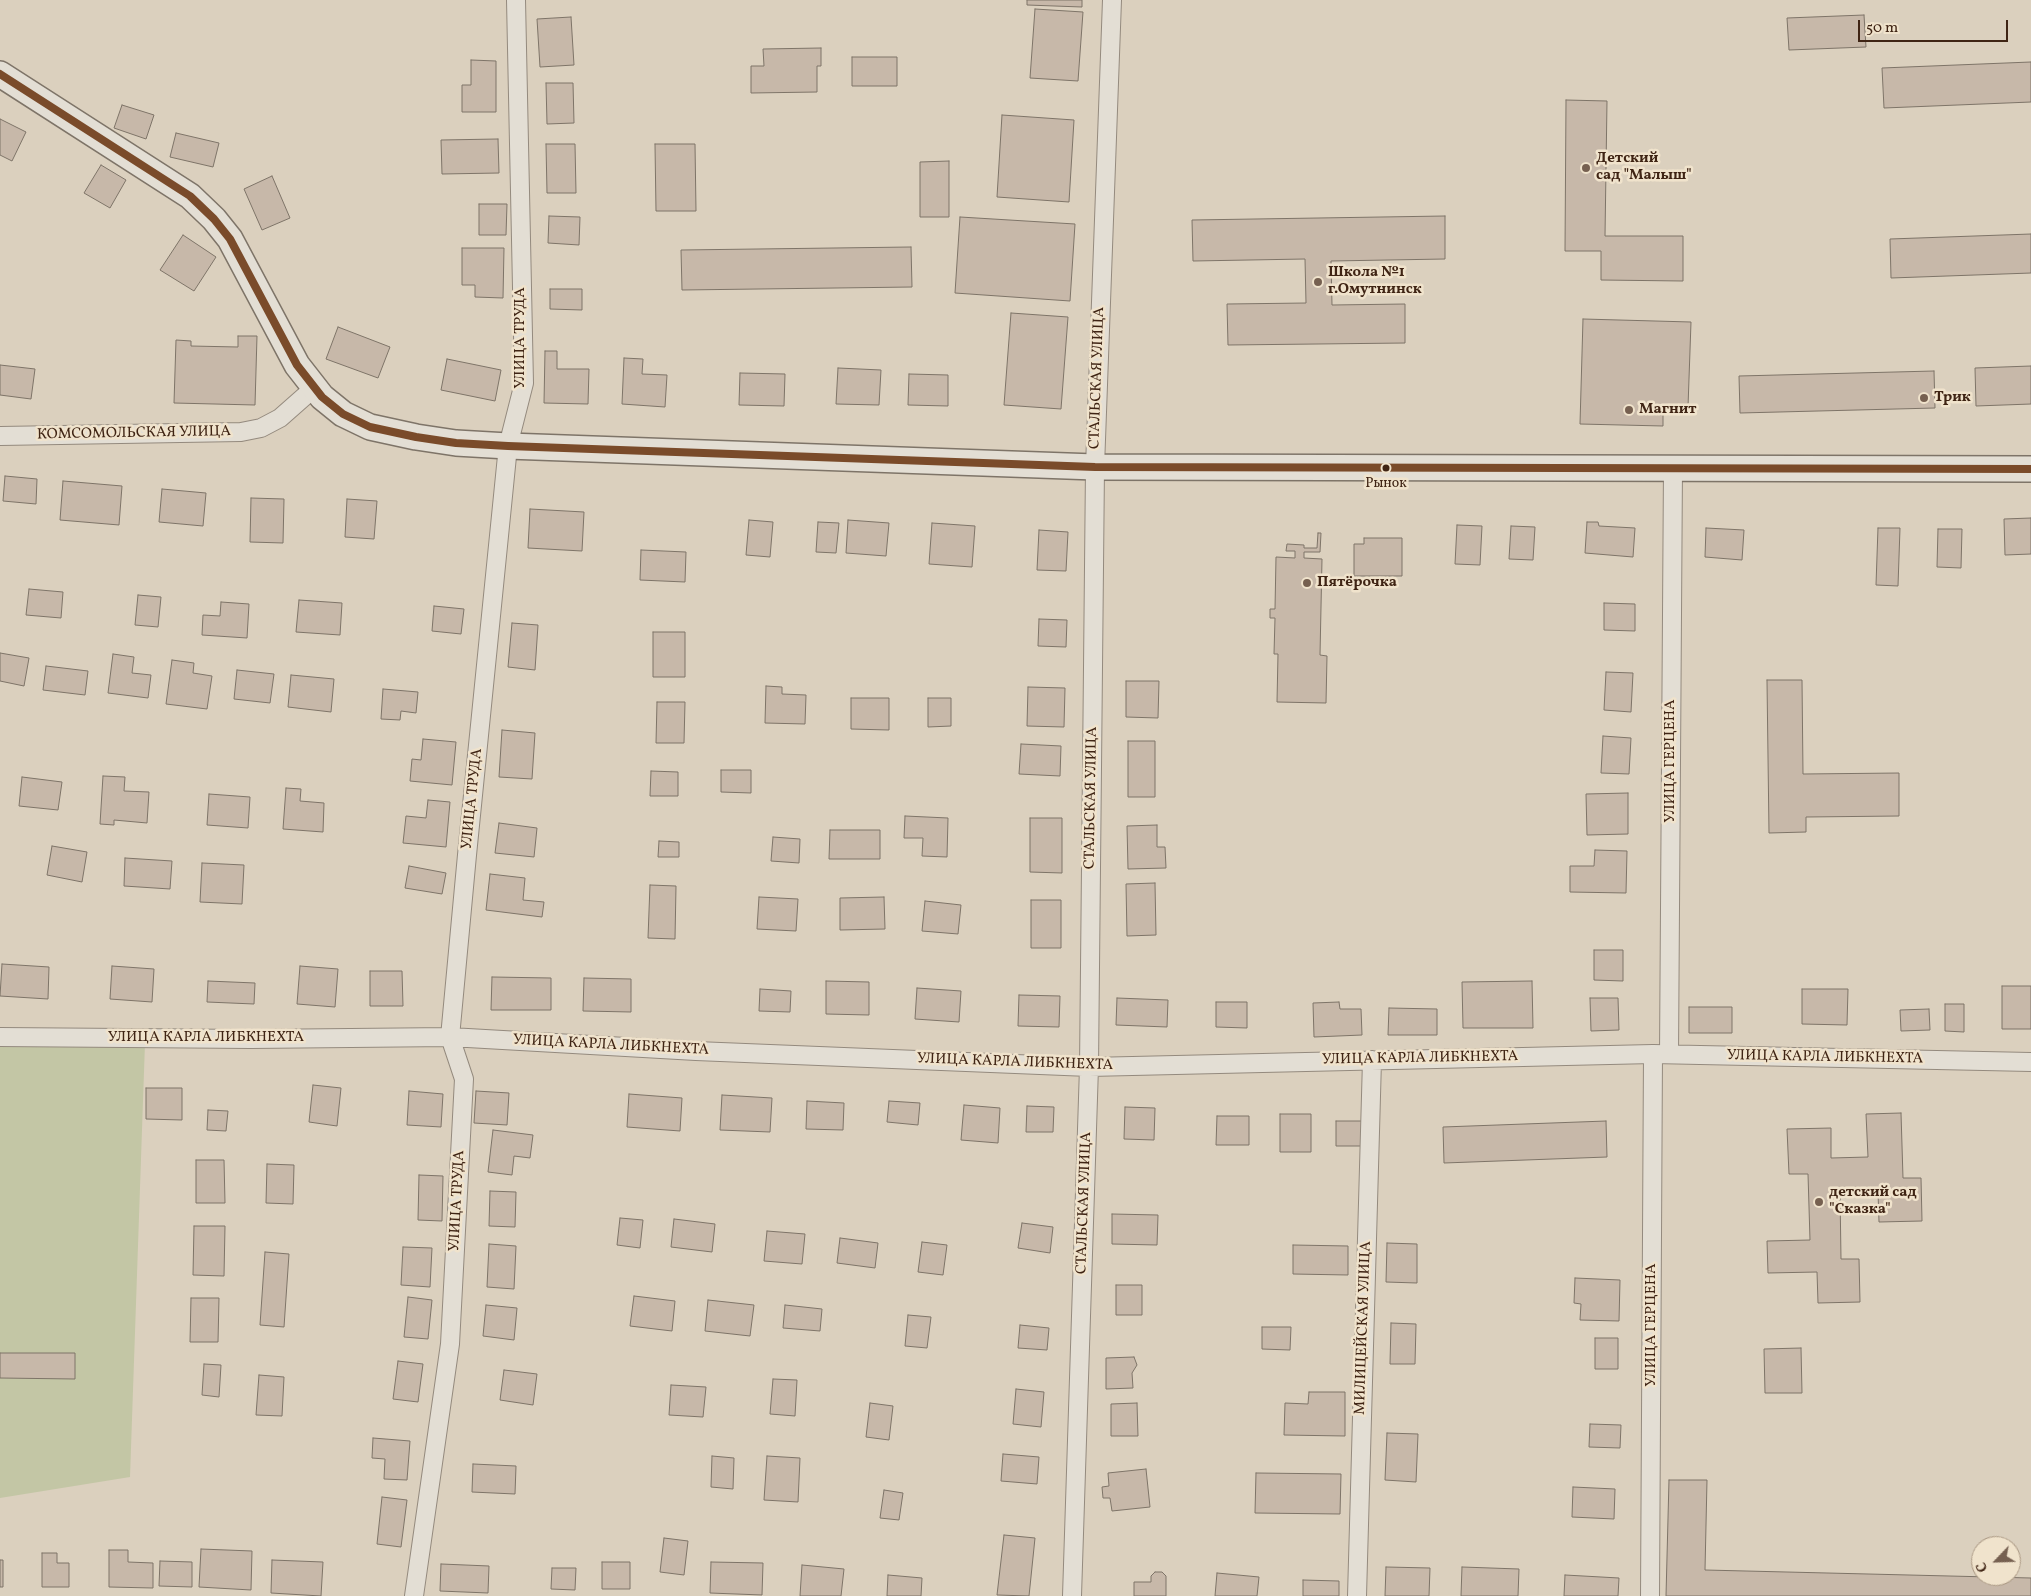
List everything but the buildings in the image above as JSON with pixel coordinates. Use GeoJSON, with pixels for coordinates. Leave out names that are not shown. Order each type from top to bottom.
{"type":"FeatureCollection","features":[{"type":"Feature","properties":{"kind":"main road"},"geometry":{"type":"LineString","coordinates":[[0,74],[190,196],[230,239],[297,365],[314,388],[343,414],[370,427],[456,443],[508,446],[1095,467],[2031,469]]}},
{"type":"Feature","properties":{"kind":"street","name":"УЛИЦА ТРУДА"},"geometry":{"type":"LineString","coordinates":[[414,1596],[450,1344],[464,1079],[450,1037],[508,446],[524,383],[516,0]]}},
{"type":"Feature","properties":{"kind":"street","name":"СТАЛЬСКАЯ УЛИЦА"},"geometry":{"type":"LineString","coordinates":[[1072,1596],[1089,1067],[1095,467],[1112,0]]}},
{"type":"Feature","properties":{"kind":"street","name":"КОМСОМОЛЬСКАЯ УЛИЦА"},"geometry":{"type":"LineString","coordinates":[[0,436],[241,432],[261,428],[280,418],[314,388]]}},
{"type":"Feature","properties":{"kind":"street","name":"УЛИЦА ГЕРЦЕНА"},"geometry":{"type":"LineString","coordinates":[[1650,1596],[1673,467]]}},
{"type":"Feature","properties":{"kind":"street","name":"УЛИЦА КАРЛА ЛИБКНЕХТА"},"geometry":{"type":"LineString","coordinates":[[0,1037],[261,1039],[450,1037],[696,1051],[1089,1067],[1661,1054],[2031,1062]]}},
{"type":"Feature","properties":{"kind":"street","name":"МИЛИЦЕЙСКАЯ УЛИЦА"},"geometry":{"type":"LineString","coordinates":[[1357,1596],[1372,1060]]}},
{"type":"Feature","properties":{"kind":"green space"},"geometry":{"type":"Polygon","coordinates":[[[0,1043],[145,1043],[130,1477],[0,1498],[0,1043]]]}},
{"type":"Feature","properties":{"kind":"transit line"},"geometry":{"type":"LineString","coordinates":[[0,74],[190,196],[214,219],[230,239],[297,365],[322,397],[343,414],[370,427],[416,437],[456,443],[508,446],[1095,467],[2031,469]]}},
{"type":"Feature","properties":{"kind":"place","name":"Детский сад \"Малыш\""},"geometry":{"type":"Point","coordinates":[1586,168]}},
{"type":"Feature","properties":{"kind":"place","name":"Школа №1 г.Омутнинск"},"geometry":{"type":"Point","coordinates":[1318,282]}},
{"type":"Feature","properties":{"kind":"place","name":"Трик"},"geometry":{"type":"Point","coordinates":[1924,398]}},
{"type":"Feature","properties":{"kind":"place","name":"Магнит"},"geometry":{"type":"Point","coordinates":[1629,410]}},
{"type":"Feature","properties":{"kind":"place","name":"Рынок"},"geometry":{"type":"Point","coordinates":[1386,468]}},
{"type":"Feature","properties":{"kind":"place","name":"Пятёрочка"},"geometry":{"type":"Point","coordinates":[1307,583]}},
{"type":"Feature","properties":{"kind":"place","name":"детский сад \"Сказка\""},"geometry":{"type":"Point","coordinates":[1819,1202]}}]}
